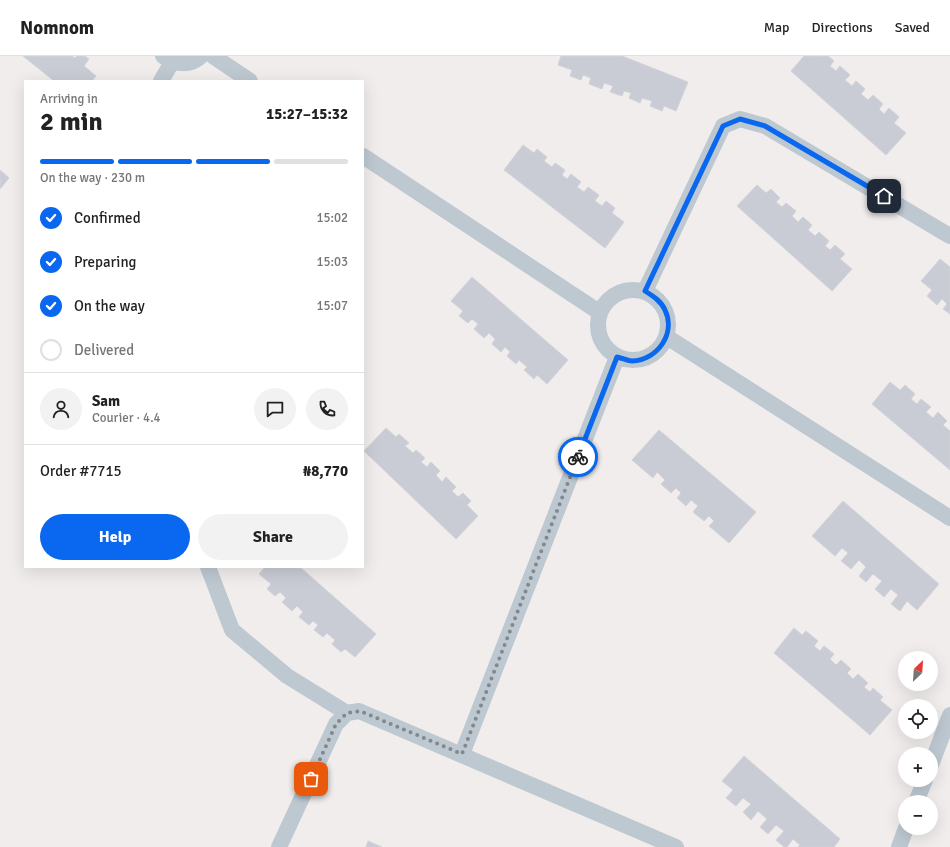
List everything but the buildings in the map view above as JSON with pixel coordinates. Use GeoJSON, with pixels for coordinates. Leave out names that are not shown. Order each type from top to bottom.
{"type":"FeatureCollection","features":[{"type":"Feature","properties":{"kind":"street"},"geometry":{"type":"LineString","coordinates":[[161,80],[167,59],[184,64],[196,60],[201,56]]}},
{"type":"Feature","properties":{"kind":"street"},"geometry":{"type":"LineString","coordinates":[[212,56],[248,80]]}},
{"type":"Feature","properties":{"kind":"street"},"geometry":{"type":"LineString","coordinates":[[645,291],[723,126],[740,119],[765,126],[950,236]]}},
{"type":"Feature","properties":{"kind":"street"},"geometry":{"type":"LineString","coordinates":[[364,157],[599,312]]}},
{"type":"Feature","properties":{"kind":"street"},"geometry":{"type":"LineString","coordinates":[[626,290],[645,291],[657,298],[665,310],[668,323],[667,337],[659,350],[647,358],[632,361],[617,357],[606,350],[599,338],[597,325],[599,312],[610,297],[626,290]]}},
{"type":"Feature","properties":{"kind":"street"},"geometry":{"type":"LineString","coordinates":[[667,337],[950,518]]}},
{"type":"Feature","properties":{"kind":"street"},"geometry":{"type":"LineString","coordinates":[[462,754],[617,357]]}},
{"type":"Feature","properties":{"kind":"street"},"geometry":{"type":"LineString","coordinates":[[208,568],[232,630],[288,676],[347,713]]}},
{"type":"Feature","properties":{"kind":"street"},"geometry":{"type":"LineString","coordinates":[[279,847],[336,724],[347,713],[360,711],[676,847]]}},
{"type":"Feature","properties":{"kind":"street"},"geometry":{"type":"LineString","coordinates":[[938,747],[950,716]]}},
{"type":"Feature","properties":{"kind":"street"},"geometry":{"type":"LineString","coordinates":[[899,847],[903,835]]}},
{"type":"Feature","properties":{"kind":"way so far"},"geometry":{"type":"LineString","coordinates":[[311,779],[336,724],[347,713],[360,711],[462,754],[578,457]]}},
{"type":"Feature","properties":{"kind":"route"},"geometry":{"type":"LineString","coordinates":[[578,457],[617,357],[632,361],[647,358],[659,350],[667,337],[668,323],[665,310],[657,298],[645,291],[723,126],[740,119],[765,126],[884,196]]}}]}
